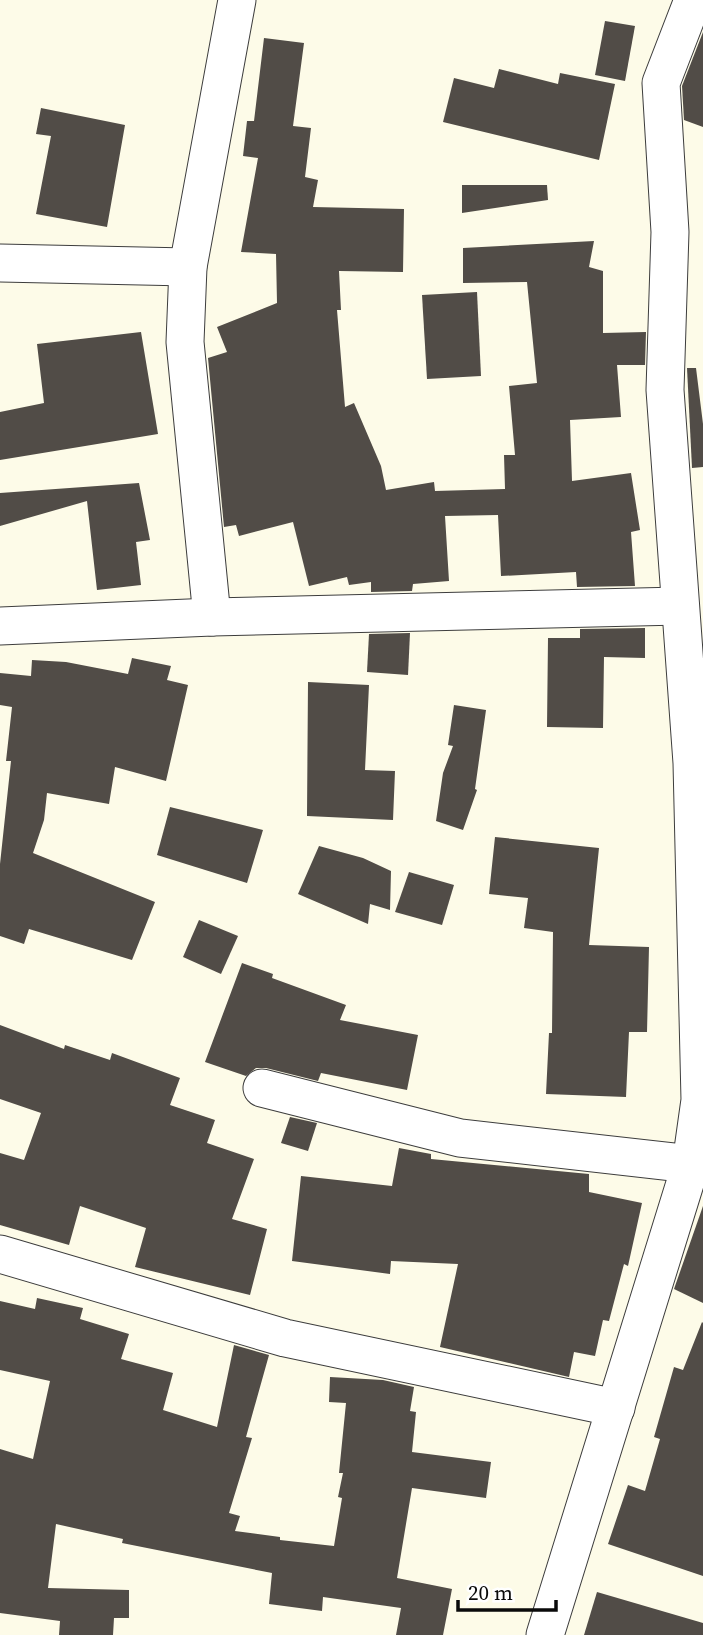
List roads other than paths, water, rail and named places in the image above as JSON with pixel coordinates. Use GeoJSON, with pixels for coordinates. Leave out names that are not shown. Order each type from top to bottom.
{"type":"FeatureCollection","features":[{"type":"Feature","properties":{"kind":"street"},"geometry":{"type":"LineString","coordinates":[[212,617],[185,342],[188,267],[237,0]]}},
{"type":"Feature","properties":{"kind":"street"},"geometry":{"type":"LineString","coordinates":[[545,1635],[691,1164],[699,1100],[697,762],[681,606],[665,390],[670,232],[661,83],[694,0]]}},
{"type":"Feature","properties":{"kind":"street"},"geometry":{"type":"LineString","coordinates":[[0,263],[188,267]]}},
{"type":"Feature","properties":{"kind":"street"},"geometry":{"type":"LineString","coordinates":[[0,626],[212,617],[681,606]]}},
{"type":"Feature","properties":{"kind":"street"},"geometry":{"type":"LineString","coordinates":[[262,1088],[460,1138],[691,1164]]}},
{"type":"Feature","properties":{"kind":"street"},"geometry":{"type":"LineString","coordinates":[[0,1254],[285,1338],[616,1408]]}}]}
